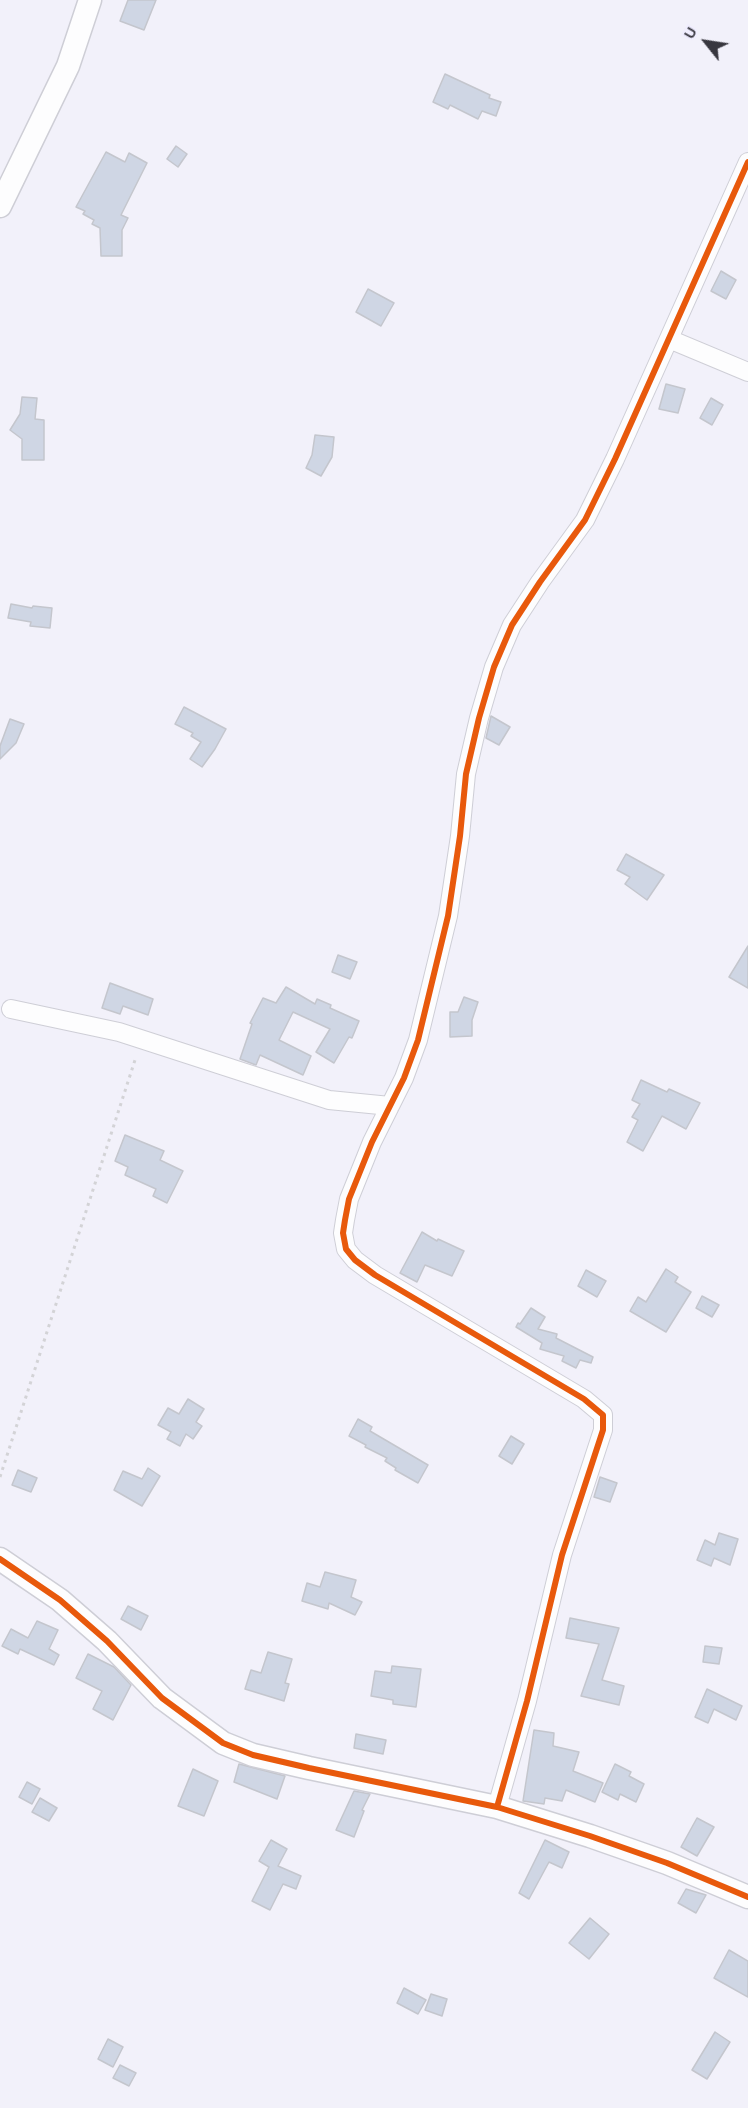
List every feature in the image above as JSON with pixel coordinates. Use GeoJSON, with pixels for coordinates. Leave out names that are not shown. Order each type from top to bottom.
{"type":"FeatureCollection","features":[{"type":"Feature","properties":{"kind":"street"},"geometry":{"type":"LineString","coordinates":[[0,206],[68,66],[90,0]]}},
{"type":"Feature","properties":{"kind":"street"},"geometry":{"type":"LineString","coordinates":[[497,1807],[527,1701],[562,1555],[603,1430],[603,1415],[584,1399],[375,1275],[355,1260],[346,1249],[343,1233],[349,1199],[418,1040],[448,916],[460,836],[466,774],[494,667],[512,626],[540,582],[585,520],[615,459],[748,162]]}},
{"type":"Feature","properties":{"kind":"street"},"geometry":{"type":"LineString","coordinates":[[669,339],[748,372]]}},
{"type":"Feature","properties":{"kind":"street"},"geometry":{"type":"LineString","coordinates":[[11,1009],[119,1032],[329,1100],[390,1106]]}},
{"type":"Feature","properties":{"kind":"street"},"geometry":{"type":"LineString","coordinates":[[0,1559],[60,1600],[107,1641],[162,1698],[224,1743],[254,1755],[309,1768],[497,1807],[667,1863],[748,1897]]}},
{"type":"Feature","properties":{"kind":"path"},"geometry":{"type":"LineString","coordinates":[[0,1477],[142,1039]]}},
{"type":"Feature","properties":{"kind":"building"},"geometry":{"type":"Polygon","coordinates":[[[128,0],[156,0],[144,30],[120,21],[128,0]]]}},
{"type":"Feature","properties":{"kind":"building"},"geometry":{"type":"Polygon","coordinates":[[[445,74],[501,102],[496,116],[482,111],[478,119],[450,105],[448,109],[433,102],[445,74]]]}},
{"type":"Feature","properties":{"kind":"building"},"geometry":{"type":"Polygon","coordinates":[[[176,146],[187,154],[178,167],[167,159],[176,146]]]}},
{"type":"Feature","properties":{"kind":"building"},"geometry":{"type":"Polygon","coordinates":[[[106,152],[125,162],[129,153],[147,163],[121,215],[128,218],[122,230],[122,256],[101,256],[100,228],[92,224],[94,220],[83,214],[85,211],[76,207],[106,152]]]}},
{"type":"Feature","properties":{"kind":"building"},"geometry":{"type":"Polygon","coordinates":[[[721,271],[736,280],[726,299],[711,291],[721,271]]]}},
{"type":"Feature","properties":{"kind":"building"},"geometry":{"type":"Polygon","coordinates":[[[368,289],[394,303],[381,326],[356,312],[368,289]]]}},
{"type":"Feature","properties":{"kind":"building"},"geometry":{"type":"Polygon","coordinates":[[[666,384],[685,389],[678,413],[659,409],[666,384]]]}},
{"type":"Feature","properties":{"kind":"building"},"geometry":{"type":"Polygon","coordinates":[[[22,397],[37,398],[35,419],[44,420],[44,460],[22,460],[22,439],[10,430],[20,414],[22,397]]]}},
{"type":"Feature","properties":{"kind":"building"},"geometry":{"type":"Polygon","coordinates":[[[711,398],[723,405],[712,425],[700,418],[711,398]]]}},
{"type":"Feature","properties":{"kind":"building"},"geometry":{"type":"Polygon","coordinates":[[[315,435],[334,437],[332,457],[321,476],[306,468],[312,455],[315,435]]]}},
{"type":"Feature","properties":{"kind":"building"},"geometry":{"type":"Polygon","coordinates":[[[11,604],[32,608],[33,606],[52,608],[50,628],[30,626],[31,622],[8,618],[11,604]]]}},
{"type":"Feature","properties":{"kind":"building"},"geometry":{"type":"Polygon","coordinates":[[[184,707],[226,729],[202,767],[190,759],[201,742],[191,736],[193,733],[175,724],[184,707]]]}},
{"type":"Feature","properties":{"kind":"building"},"geometry":{"type":"Polygon","coordinates":[[[491,716],[510,727],[499,745],[486,738],[491,716]]]}},
{"type":"Feature","properties":{"kind":"building"},"geometry":{"type":"Polygon","coordinates":[[[10,719],[24,724],[16,743],[0,759],[0,746],[10,719]]]}},
{"type":"Feature","properties":{"kind":"building"},"geometry":{"type":"Polygon","coordinates":[[[626,854],[664,875],[647,900],[625,884],[630,877],[617,870],[626,854]]]}},
{"type":"Feature","properties":{"kind":"building"},"geometry":{"type":"Polygon","coordinates":[[[748,946],[748,988],[729,977],[748,946]]]}},
{"type":"Feature","properties":{"kind":"building"},"geometry":{"type":"Polygon","coordinates":[[[338,955],[357,962],[350,979],[332,972],[338,955]]]}},
{"type":"Feature","properties":{"kind":"building"},"geometry":{"type":"Polygon","coordinates":[[[110,983],[153,999],[148,1015],[123,1006],[120,1014],[102,1008],[110,983]]]}},
{"type":"Feature","properties":{"kind":"building"},"geometry":{"type":"Polygon","coordinates":[[[286,987],[315,1004],[317,999],[331,1005],[330,1008],[359,1021],[352,1038],[349,1037],[334,1063],[316,1052],[330,1029],[293,1012],[279,1040],[311,1056],[303,1075],[260,1055],[256,1065],[240,1059],[252,1024],[250,1023],[263,998],[276,1003],[286,987]]]}},
{"type":"Feature","properties":{"kind":"building"},"geometry":{"type":"Polygon","coordinates":[[[464,997],[478,1002],[472,1020],[472,1036],[450,1037],[450,1012],[458,1012],[464,997]]]}},
{"type":"Feature","properties":{"kind":"building"},"geometry":{"type":"Polygon","coordinates":[[[641,1080],[700,1103],[686,1129],[662,1116],[643,1151],[627,1142],[638,1120],[632,1117],[640,1104],[632,1100],[641,1080]]]}},
{"type":"Feature","properties":{"kind":"building"},"geometry":{"type":"Polygon","coordinates":[[[125,1135],[164,1151],[160,1160],[183,1171],[167,1203],[153,1196],[156,1189],[125,1175],[128,1167],[115,1161],[125,1135]]]}},
{"type":"Feature","properties":{"kind":"building"},"geometry":{"type":"Polygon","coordinates":[[[422,1232],[437,1241],[438,1239],[464,1251],[452,1276],[425,1265],[417,1282],[400,1273],[422,1232]]]}},
{"type":"Feature","properties":{"kind":"building"},"geometry":{"type":"Polygon","coordinates":[[[666,1269],[678,1277],[675,1282],[691,1292],[666,1332],[630,1311],[638,1297],[646,1302],[666,1269]]]}},
{"type":"Feature","properties":{"kind":"building"},"geometry":{"type":"Polygon","coordinates":[[[586,1270],[606,1281],[597,1297],[578,1286],[586,1270]]]}},
{"type":"Feature","properties":{"kind":"building"},"geometry":{"type":"Polygon","coordinates":[[[702,1296],[719,1305],[712,1317],[696,1308],[702,1296]]]}},
{"type":"Feature","properties":{"kind":"building"},"geometry":{"type":"Polygon","coordinates":[[[531,1308],[545,1317],[538,1329],[557,1334],[556,1338],[593,1357],[591,1363],[580,1360],[576,1368],[562,1361],[564,1356],[540,1349],[542,1343],[516,1327],[531,1308]]]}},
{"type":"Feature","properties":{"kind":"building"},"geometry":{"type":"Polygon","coordinates":[[[188,1399],[204,1409],[196,1422],[202,1426],[193,1439],[186,1434],[180,1446],[167,1439],[171,1432],[158,1425],[168,1408],[179,1414],[188,1399]]]}},
{"type":"Feature","properties":{"kind":"building"},"geometry":{"type":"Polygon","coordinates":[[[358,1419],[372,1427],[370,1431],[428,1465],[418,1483],[395,1470],[396,1468],[385,1461],[387,1458],[349,1436],[358,1419]]]}},
{"type":"Feature","properties":{"kind":"building"},"geometry":{"type":"Polygon","coordinates":[[[511,1436],[524,1444],[512,1464],[499,1456],[511,1436]]]}},
{"type":"Feature","properties":{"kind":"building"},"geometry":{"type":"Polygon","coordinates":[[[148,1468],[160,1476],[142,1506],[114,1490],[123,1471],[142,1479],[148,1468]]]}},
{"type":"Feature","properties":{"kind":"building"},"geometry":{"type":"Polygon","coordinates":[[[18,1470],[37,1478],[31,1492],[12,1485],[18,1470]]]}},
{"type":"Feature","properties":{"kind":"building"},"geometry":{"type":"Polygon","coordinates":[[[600,1477],[617,1483],[610,1502],[594,1497],[600,1477]]]}},
{"type":"Feature","properties":{"kind":"building"},"geometry":{"type":"Polygon","coordinates":[[[719,1533],[738,1539],[730,1565],[714,1558],[711,1566],[697,1560],[705,1540],[715,1545],[719,1533]]]}},
{"type":"Feature","properties":{"kind":"building"},"geometry":{"type":"Polygon","coordinates":[[[325,1572],[356,1580],[351,1597],[362,1602],[355,1615],[329,1603],[328,1609],[302,1601],[307,1583],[320,1587],[325,1572]]]}},
{"type":"Feature","properties":{"kind":"building"},"geometry":{"type":"Polygon","coordinates":[[[128,1606],[148,1616],[141,1630],[121,1619],[128,1606]]]}},
{"type":"Feature","properties":{"kind":"building"},"geometry":{"type":"Polygon","coordinates":[[[570,1618],[619,1628],[602,1680],[624,1686],[619,1705],[581,1696],[599,1644],[566,1638],[570,1618]]]}},
{"type":"Feature","properties":{"kind":"building"},"geometry":{"type":"Polygon","coordinates":[[[37,1621],[58,1630],[49,1649],[59,1655],[54,1665],[20,1649],[18,1654],[2,1646],[11,1629],[28,1638],[37,1621]]]}},
{"type":"Feature","properties":{"kind":"building"},"geometry":{"type":"Polygon","coordinates":[[[705,1646],[722,1648],[719,1664],[703,1662],[705,1646]]]}},
{"type":"Feature","properties":{"kind":"building"},"geometry":{"type":"Polygon","coordinates":[[[268,1652],[292,1659],[285,1683],[289,1684],[284,1701],[245,1689],[251,1670],[261,1673],[268,1652]]]}},
{"type":"Feature","properties":{"kind":"building"},"geometry":{"type":"Polygon","coordinates":[[[88,1654],[114,1667],[131,1685],[113,1720],[93,1709],[102,1691],[76,1678],[88,1654]]]}},
{"type":"Feature","properties":{"kind":"building"},"geometry":{"type":"Polygon","coordinates":[[[392,1666],[421,1669],[416,1707],[393,1704],[393,1700],[371,1696],[375,1671],[391,1673],[392,1666]]]}},
{"type":"Feature","properties":{"kind":"building"},"geometry":{"type":"Polygon","coordinates":[[[707,1689],[742,1706],[736,1720],[714,1709],[708,1723],[695,1717],[707,1689]]]}},
{"type":"Feature","properties":{"kind":"building"},"geometry":{"type":"Polygon","coordinates":[[[534,1730],[554,1733],[553,1746],[579,1752],[573,1771],[603,1783],[595,1802],[566,1790],[562,1801],[545,1798],[544,1804],[523,1801],[534,1730]]]}},
{"type":"Feature","properties":{"kind":"building"},"geometry":{"type":"Polygon","coordinates":[[[356,1734],[386,1740],[383,1754],[354,1748],[356,1734]]]}},
{"type":"Feature","properties":{"kind":"building"},"geometry":{"type":"Polygon","coordinates":[[[239,1764],[285,1776],[277,1799],[234,1782],[239,1764]]]}},
{"type":"Feature","properties":{"kind":"building"},"geometry":{"type":"Polygon","coordinates":[[[615,1764],[631,1772],[629,1776],[644,1784],[636,1802],[620,1794],[618,1800],[602,1792],[615,1764]]]}},
{"type":"Feature","properties":{"kind":"building"},"geometry":{"type":"Polygon","coordinates":[[[193,1769],[218,1781],[204,1816],[178,1806],[193,1769]]]}},
{"type":"Feature","properties":{"kind":"building"},"geometry":{"type":"Polygon","coordinates":[[[27,1782],[40,1789],[32,1804],[19,1797],[27,1782]]]}},
{"type":"Feature","properties":{"kind":"building"},"geometry":{"type":"Polygon","coordinates":[[[354,1791],[370,1794],[362,1810],[364,1811],[354,1837],[336,1830],[354,1791]]]}},
{"type":"Feature","properties":{"kind":"building"},"geometry":{"type":"Polygon","coordinates":[[[40,1798],[57,1808],[49,1821],[32,1812],[40,1798]]]}},
{"type":"Feature","properties":{"kind":"building"},"geometry":{"type":"Polygon","coordinates":[[[697,1818],[714,1827],[697,1856],[681,1847],[697,1818]]]}},
{"type":"Feature","properties":{"kind":"building"},"geometry":{"type":"Polygon","coordinates":[[[271,1840],[287,1849],[278,1866],[301,1876],[296,1889],[283,1884],[270,1910],[252,1901],[269,1867],[259,1861],[271,1840]]]}},
{"type":"Feature","properties":{"kind":"building"},"geometry":{"type":"Polygon","coordinates":[[[545,1840],[569,1852],[562,1868],[549,1862],[529,1899],[519,1893],[545,1840]]]}},
{"type":"Feature","properties":{"kind":"building"},"geometry":{"type":"Polygon","coordinates":[[[686,1889],[706,1895],[696,1913],[678,1903],[686,1889]]]}},
{"type":"Feature","properties":{"kind":"building"},"geometry":{"type":"Polygon","coordinates":[[[590,1918],[609,1934],[589,1959],[569,1943],[590,1918]]]}},
{"type":"Feature","properties":{"kind":"building"},"geometry":{"type":"Polygon","coordinates":[[[729,1950],[748,1961],[748,1997],[714,1978],[729,1950]]]}},
{"type":"Feature","properties":{"kind":"building"},"geometry":{"type":"Polygon","coordinates":[[[404,1988],[426,2000],[418,2014],[397,2003],[404,1988]]]}},
{"type":"Feature","properties":{"kind":"building"},"geometry":{"type":"Polygon","coordinates":[[[431,1994],[447,1999],[442,2016],[425,2010],[431,1994]]]}},
{"type":"Feature","properties":{"kind":"building"},"geometry":{"type":"Polygon","coordinates":[[[715,2032],[730,2042],[707,2079],[692,2070],[715,2032]]]}},
{"type":"Feature","properties":{"kind":"building"},"geometry":{"type":"Polygon","coordinates":[[[108,2039],[123,2047],[113,2067],[98,2059],[108,2039]]]}},
{"type":"Feature","properties":{"kind":"building"},"geometry":{"type":"Polygon","coordinates":[[[120,2065],[136,2073],[129,2086],[113,2078],[120,2065]]]}},
{"type":"Feature","properties":{"kind":"cycle path"},"geometry":{"type":"LineString","coordinates":[[497,1807],[527,1701],[562,1555],[603,1430],[603,1415],[584,1399],[375,1275],[355,1260],[346,1249],[343,1233],[349,1199],[372,1142],[404,1078],[418,1040],[448,916],[460,836],[466,774],[494,667],[512,625],[585,520],[615,459],[748,162]]}},
{"type":"Feature","properties":{"kind":"cycle path"},"geometry":{"type":"LineString","coordinates":[[0,1559],[60,1600],[107,1641],[162,1698],[223,1743],[253,1755],[497,1807],[667,1863],[748,1897]]}}]}
